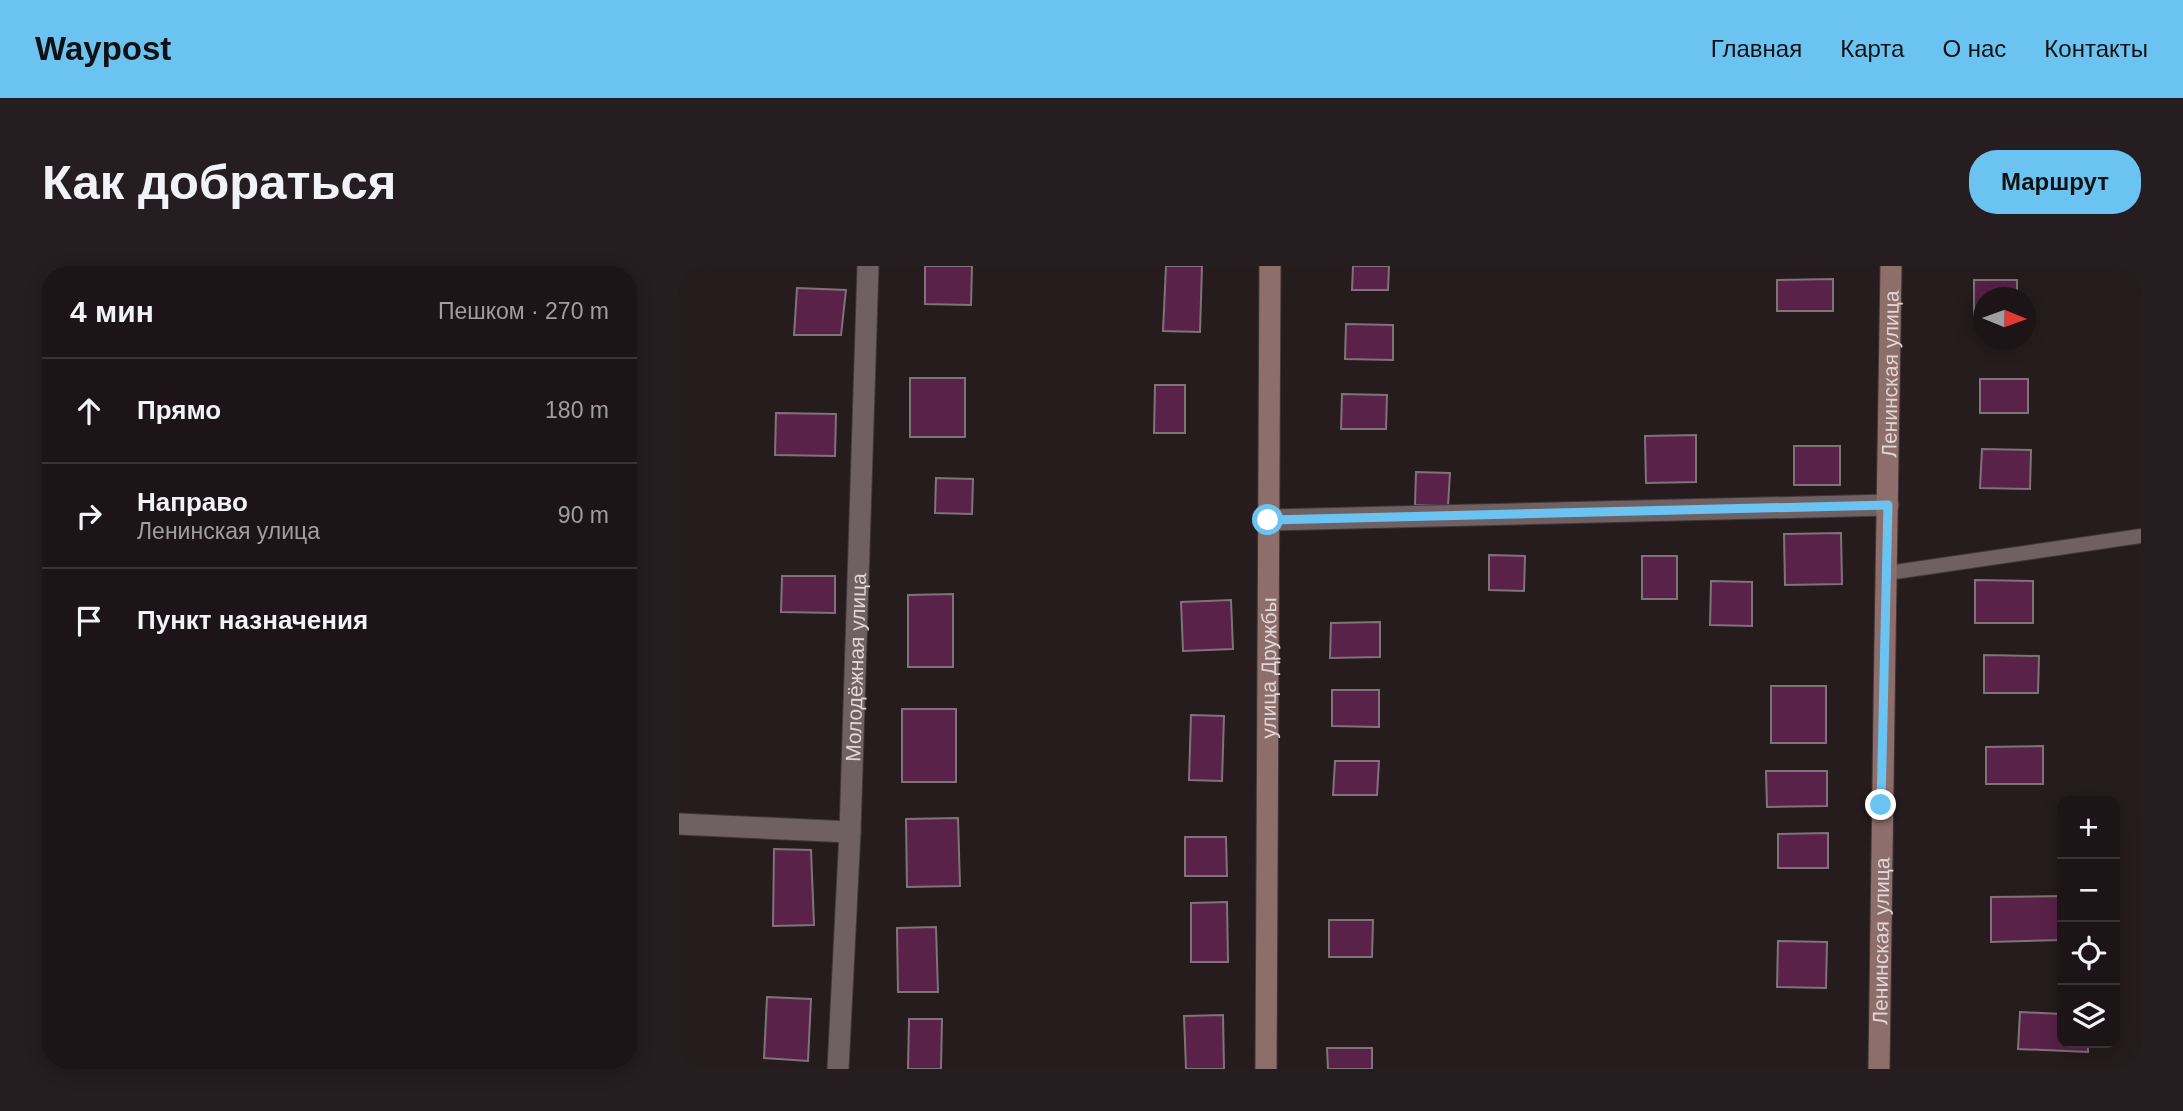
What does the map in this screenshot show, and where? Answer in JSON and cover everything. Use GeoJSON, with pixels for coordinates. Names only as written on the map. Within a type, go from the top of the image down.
{"type":"FeatureCollection","features":[{"type":"Feature","properties":{"kind":"street","name":"Молодёжная улица"},"geometry":{"type":"LineString","coordinates":[[838,1069],[850,832],[868,266]]}},
{"type":"Feature","properties":{"kind":"street","name":"улица Дружбы"},"geometry":{"type":"LineString","coordinates":[[1266,1069],[1270,266]]}},
{"type":"Feature","properties":{"kind":"street","name":"Ленинская улица"},"geometry":{"type":"LineString","coordinates":[[1879,1069],[1891,266]]}},
{"type":"Feature","properties":{"kind":"street"},"geometry":{"type":"LineString","coordinates":[[1268,520],[1888,505]]}},
{"type":"Feature","properties":{"kind":"street"},"geometry":{"type":"LineString","coordinates":[[679,824],[850,832]]}},
{"type":"Feature","properties":{"kind":"lane"},"geometry":{"type":"LineString","coordinates":[[1888,573],[2141,536]]}},
{"type":"Feature","properties":{"kind":"building"},"geometry":{"type":"Polygon","coordinates":[[[925,266],[972,266],[971,305],[925,304],[925,266]]]}},
{"type":"Feature","properties":{"kind":"building"},"geometry":{"type":"Polygon","coordinates":[[[1166,266],[1202,266],[1200,332],[1163,331],[1166,266]]]}},
{"type":"Feature","properties":{"kind":"building"},"geometry":{"type":"Polygon","coordinates":[[[1353,266],[1389,266],[1388,290],[1352,290],[1353,266]]]}},
{"type":"Feature","properties":{"kind":"building"},"geometry":{"type":"Polygon","coordinates":[[[1833,279],[1833,311],[1777,311],[1777,280],[1833,279]]]}},
{"type":"Feature","properties":{"kind":"building"},"geometry":{"type":"Polygon","coordinates":[[[1974,280],[2017,280],[2017,287],[1974,287],[1974,280]]]}},
{"type":"Feature","properties":{"kind":"building"},"geometry":{"type":"Polygon","coordinates":[[[797,288],[846,290],[841,335],[794,335],[797,288]]]}},
{"type":"Feature","properties":{"kind":"building"},"geometry":{"type":"Polygon","coordinates":[[[1346,324],[1393,325],[1393,360],[1345,359],[1346,324]]]}},
{"type":"Feature","properties":{"kind":"building"},"geometry":{"type":"Polygon","coordinates":[[[910,378],[965,378],[965,437],[910,437],[910,378]]]}},
{"type":"Feature","properties":{"kind":"building"},"geometry":{"type":"Polygon","coordinates":[[[1980,379],[2028,379],[2028,413],[1980,413],[1980,379]]]}},
{"type":"Feature","properties":{"kind":"building"},"geometry":{"type":"Polygon","coordinates":[[[1155,385],[1185,385],[1185,433],[1154,433],[1155,385]]]}},
{"type":"Feature","properties":{"kind":"building"},"geometry":{"type":"Polygon","coordinates":[[[1342,394],[1387,395],[1386,429],[1341,429],[1342,394]]]}},
{"type":"Feature","properties":{"kind":"building"},"geometry":{"type":"Polygon","coordinates":[[[776,413],[836,414],[835,456],[775,455],[776,413]]]}},
{"type":"Feature","properties":{"kind":"building"},"geometry":{"type":"Polygon","coordinates":[[[1696,435],[1696,482],[1646,483],[1645,436],[1696,435]]]}},
{"type":"Feature","properties":{"kind":"building"},"geometry":{"type":"Polygon","coordinates":[[[1794,446],[1840,446],[1840,485],[1794,485],[1794,446]]]}},
{"type":"Feature","properties":{"kind":"building"},"geometry":{"type":"Polygon","coordinates":[[[1982,449],[2031,450],[2030,489],[1980,488],[1982,449]]]}},
{"type":"Feature","properties":{"kind":"building"},"geometry":{"type":"Polygon","coordinates":[[[1416,472],[1450,473],[1448,506],[1415,505],[1416,472]]]}},
{"type":"Feature","properties":{"kind":"building"},"geometry":{"type":"Polygon","coordinates":[[[936,478],[973,479],[972,514],[935,513],[936,478]]]}},
{"type":"Feature","properties":{"kind":"building"},"geometry":{"type":"Polygon","coordinates":[[[1841,533],[1842,584],[1785,585],[1784,534],[1841,533]]]}},
{"type":"Feature","properties":{"kind":"building"},"geometry":{"type":"Polygon","coordinates":[[[1489,555],[1525,556],[1524,591],[1489,590],[1489,555]]]}},
{"type":"Feature","properties":{"kind":"building"},"geometry":{"type":"Polygon","coordinates":[[[1642,556],[1677,556],[1677,599],[1642,599],[1642,556]]]}},
{"type":"Feature","properties":{"kind":"building"},"geometry":{"type":"Polygon","coordinates":[[[782,576],[835,576],[835,613],[781,612],[782,576]]]}},
{"type":"Feature","properties":{"kind":"building"},"geometry":{"type":"Polygon","coordinates":[[[1975,580],[2033,581],[2033,623],[1975,623],[1975,580]]]}},
{"type":"Feature","properties":{"kind":"building"},"geometry":{"type":"Polygon","coordinates":[[[1711,581],[1752,582],[1752,626],[1710,625],[1711,581]]]}},
{"type":"Feature","properties":{"kind":"building"},"geometry":{"type":"Polygon","coordinates":[[[953,594],[953,667],[908,667],[908,595],[953,594]]]}},
{"type":"Feature","properties":{"kind":"building"},"geometry":{"type":"Polygon","coordinates":[[[1231,600],[1233,649],[1183,651],[1181,602],[1231,600]]]}},
{"type":"Feature","properties":{"kind":"building"},"geometry":{"type":"Polygon","coordinates":[[[1380,622],[1380,657],[1330,658],[1331,623],[1380,622]]]}},
{"type":"Feature","properties":{"kind":"building"},"geometry":{"type":"Polygon","coordinates":[[[1984,655],[2039,656],[2038,693],[1984,693],[1984,655]]]}},
{"type":"Feature","properties":{"kind":"building"},"geometry":{"type":"Polygon","coordinates":[[[1771,686],[1826,686],[1826,743],[1771,743],[1771,686]]]}},
{"type":"Feature","properties":{"kind":"building"},"geometry":{"type":"Polygon","coordinates":[[[1332,690],[1379,690],[1379,727],[1332,726],[1332,690]]]}},
{"type":"Feature","properties":{"kind":"building"},"geometry":{"type":"Polygon","coordinates":[[[902,709],[956,709],[956,782],[902,782],[902,709]]]}},
{"type":"Feature","properties":{"kind":"building"},"geometry":{"type":"Polygon","coordinates":[[[1191,715],[1224,716],[1222,781],[1189,780],[1191,715]]]}},
{"type":"Feature","properties":{"kind":"building"},"geometry":{"type":"Polygon","coordinates":[[[2043,746],[2043,784],[1986,784],[1986,747],[2043,746]]]}},
{"type":"Feature","properties":{"kind":"building"},"geometry":{"type":"Polygon","coordinates":[[[1335,761],[1379,761],[1377,795],[1333,795],[1335,761]]]}},
{"type":"Feature","properties":{"kind":"building"},"geometry":{"type":"Polygon","coordinates":[[[1766,771],[1827,771],[1827,806],[1767,807],[1766,771]]]}},
{"type":"Feature","properties":{"kind":"building"},"geometry":{"type":"Polygon","coordinates":[[[958,818],[960,886],[907,887],[906,819],[958,818]]]}},
{"type":"Feature","properties":{"kind":"building"},"geometry":{"type":"Polygon","coordinates":[[[1828,833],[1828,868],[1778,868],[1778,834],[1828,833]]]}},
{"type":"Feature","properties":{"kind":"building"},"geometry":{"type":"Polygon","coordinates":[[[1185,837],[1226,837],[1227,876],[1185,876],[1185,837]]]}},
{"type":"Feature","properties":{"kind":"building"},"geometry":{"type":"Polygon","coordinates":[[[774,849],[811,850],[814,925],[773,926],[774,849]]]}},
{"type":"Feature","properties":{"kind":"building"},"geometry":{"type":"Polygon","coordinates":[[[2057,896],[2057,940],[1991,942],[1991,897],[2057,896]]]}},
{"type":"Feature","properties":{"kind":"building"},"geometry":{"type":"Polygon","coordinates":[[[1227,902],[1228,962],[1191,962],[1191,903],[1227,902]]]}},
{"type":"Feature","properties":{"kind":"building"},"geometry":{"type":"Polygon","coordinates":[[[1329,920],[1373,920],[1372,957],[1329,957],[1329,920]]]}},
{"type":"Feature","properties":{"kind":"building"},"geometry":{"type":"Polygon","coordinates":[[[936,927],[938,992],[898,992],[897,928],[936,927]]]}},
{"type":"Feature","properties":{"kind":"building"},"geometry":{"type":"Polygon","coordinates":[[[1778,941],[1827,942],[1826,988],[1777,987],[1778,941]]]}},
{"type":"Feature","properties":{"kind":"building"},"geometry":{"type":"Polygon","coordinates":[[[767,997],[811,999],[808,1061],[764,1058],[767,997]]]}},
{"type":"Feature","properties":{"kind":"building"},"geometry":{"type":"Polygon","coordinates":[[[2020,1012],[2057,1014],[2057,1048],[2088,1048],[2088,1052],[2018,1049],[2020,1012]]]}},
{"type":"Feature","properties":{"kind":"building"},"geometry":{"type":"Polygon","coordinates":[[[1223,1015],[1224,1069],[1186,1069],[1184,1016],[1223,1015]]]}},
{"type":"Feature","properties":{"kind":"building"},"geometry":{"type":"Polygon","coordinates":[[[909,1019],[942,1019],[941,1069],[908,1069],[909,1019]]]}},
{"type":"Feature","properties":{"kind":"building"},"geometry":{"type":"Polygon","coordinates":[[[1327,1048],[1372,1048],[1372,1069],[1328,1069],[1327,1048]]]}},
{"type":"Feature","properties":{"kind":"route"},"geometry":{"type":"LineString","coordinates":[[1268,520],[1888,505],[1881,805]]}}]}
